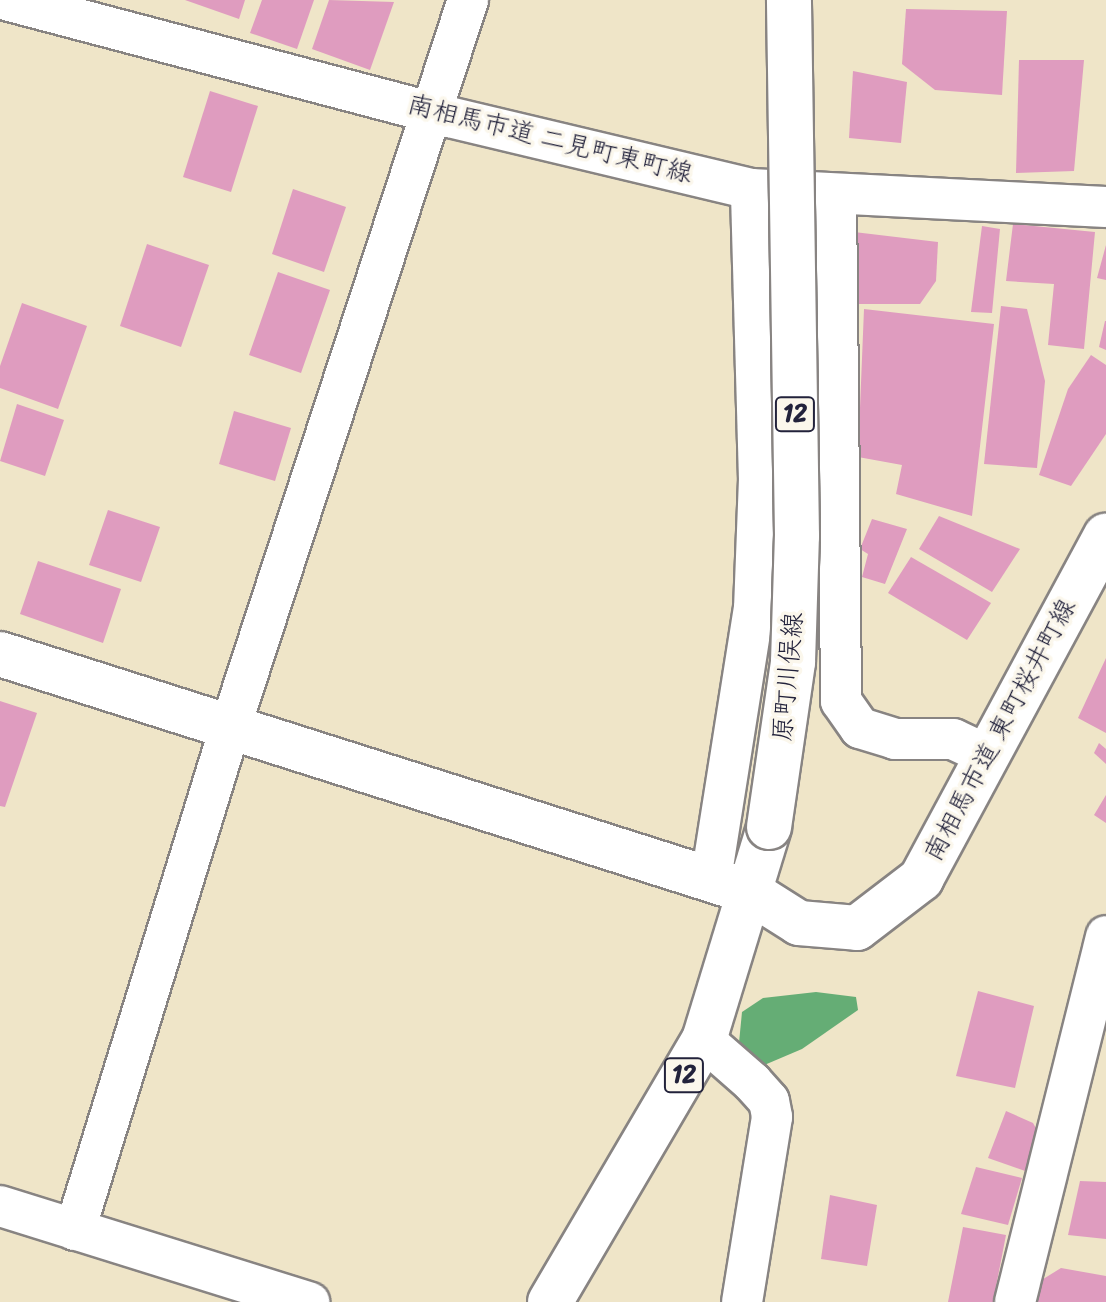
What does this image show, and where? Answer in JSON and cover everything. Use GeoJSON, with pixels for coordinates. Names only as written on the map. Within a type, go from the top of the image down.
{"type":"FeatureCollection","features":[{"type":"Feature","properties":{"kind":"main road","name":"原町川俣線"},"geometry":{"type":"LineString","coordinates":[[550,1302],[704,1040],[730,886],[769,827],[793,662],[797,536],[789,0]]}},
{"type":"Feature","properties":{"kind":"main road","name":"南相馬市道 東町桜井町線"},"geometry":{"type":"LineString","coordinates":[[0,654],[730,886],[799,923],[857,928],[921,879],[1106,536]]}},
{"type":"Feature","properties":{"kind":"street","name":"南相馬市道 二見町東町線"},"geometry":{"type":"LineString","coordinates":[[6,0],[433,112],[793,191],[1106,207]]}},
{"type":"Feature","properties":{"kind":"street"},"geometry":{"type":"LineString","coordinates":[[75,1230],[230,728],[468,0]]}},
{"type":"Feature","properties":{"kind":"street"},"geometry":{"type":"LineString","coordinates":[[773,0],[841,701],[860,728],[895,739],[953,739],[987,755]]}},
{"type":"Feature","properties":{"kind":"street"},"geometry":{"type":"LineString","coordinates":[[730,886],[754,609],[759,480],[793,191],[808,0]]}},
{"type":"Feature","properties":{"kind":"street"},"geometry":{"type":"LineString","coordinates":[[1015,1302],[1098,999],[1106,936]]}},
{"type":"Feature","properties":{"kind":"street"},"geometry":{"type":"LineString","coordinates":[[704,1040],[769,1101],[772,1117],[742,1302]]}},
{"type":"Feature","properties":{"kind":"street"},"geometry":{"type":"LineString","coordinates":[[0,1206],[309,1302]]}},
{"type":"Feature","properties":{"kind":"green space"},"geometry":{"type":"Polygon","coordinates":[[[816,992],[856,997],[858,1010],[802,1049],[757,1068],[738,1053],[742,1012],[763,998],[816,992]]]}},
{"type":"Feature","properties":{"kind":"building"},"geometry":{"type":"Polygon","coordinates":[[[185,0],[245,0],[239,19],[185,0]]]}},
{"type":"Feature","properties":{"kind":"building"},"geometry":{"type":"Polygon","coordinates":[[[262,0],[314,0],[297,49],[250,33],[262,0]]]}},
{"type":"Feature","properties":{"kind":"building"},"geometry":{"type":"Polygon","coordinates":[[[329,0],[394,2],[370,70],[312,49],[329,0]]]}},
{"type":"Feature","properties":{"kind":"building"},"geometry":{"type":"Polygon","coordinates":[[[906,9],[1007,11],[1002,95],[935,90],[902,64],[906,9]]]}},
{"type":"Feature","properties":{"kind":"building"},"geometry":{"type":"Polygon","coordinates":[[[1019,60],[1084,60],[1074,171],[1016,173],[1019,60]]]}},
{"type":"Feature","properties":{"kind":"building"},"geometry":{"type":"Polygon","coordinates":[[[853,71],[907,82],[901,143],[849,138],[853,71]]]}},
{"type":"Feature","properties":{"kind":"building"},"geometry":{"type":"Polygon","coordinates":[[[210,91],[258,106],[231,192],[183,177],[210,91]]]}},
{"type":"Feature","properties":{"kind":"building"},"geometry":{"type":"Polygon","coordinates":[[[293,189],[346,207],[324,272],[272,254],[293,189]]]}},
{"type":"Feature","properties":{"kind":"building"},"geometry":{"type":"Polygon","coordinates":[[[1013,224],[1095,232],[1084,349],[1048,345],[1054,284],[1006,281],[1013,224]]]}},
{"type":"Feature","properties":{"kind":"building"},"geometry":{"type":"Polygon","coordinates":[[[982,226],[1000,229],[992,313],[971,312],[982,226]]]}},
{"type":"Feature","properties":{"kind":"building"},"geometry":{"type":"Polygon","coordinates":[[[854,232],[938,242],[936,281],[920,304],[858,304],[854,232]]]}},
{"type":"Feature","properties":{"kind":"building"},"geometry":{"type":"Polygon","coordinates":[[[147,244],[209,265],[181,347],[120,326],[147,244]]]}},
{"type":"Feature","properties":{"kind":"building"},"geometry":{"type":"Polygon","coordinates":[[[1106,245],[1106,280],[1097,278],[1106,245]]]}},
{"type":"Feature","properties":{"kind":"building"},"geometry":{"type":"Polygon","coordinates":[[[278,272],[330,290],[301,373],[249,355],[278,272]]]}},
{"type":"Feature","properties":{"kind":"building"},"geometry":{"type":"Polygon","coordinates":[[[22,303],[87,326],[58,409],[0,388],[0,366],[22,303]]]}},
{"type":"Feature","properties":{"kind":"building"},"geometry":{"type":"Polygon","coordinates":[[[1001,306],[1027,309],[1045,381],[1037,468],[984,464],[1001,306]]]}},
{"type":"Feature","properties":{"kind":"building"},"geometry":{"type":"Polygon","coordinates":[[[864,309],[994,324],[972,516],[896,494],[902,465],[858,457],[864,309]]]}},
{"type":"Feature","properties":{"kind":"building"},"geometry":{"type":"Polygon","coordinates":[[[1106,321],[1106,350],[1099,347],[1106,321]]]}},
{"type":"Feature","properties":{"kind":"building"},"geometry":{"type":"Polygon","coordinates":[[[1091,355],[1106,365],[1106,434],[1071,486],[1039,475],[1068,389],[1091,355]]]}},
{"type":"Feature","properties":{"kind":"building"},"geometry":{"type":"Polygon","coordinates":[[[17,404],[64,420],[45,476],[0,461],[17,404]]]}},
{"type":"Feature","properties":{"kind":"building"},"geometry":{"type":"Polygon","coordinates":[[[234,411],[291,428],[275,481],[219,464],[234,411]]]}},
{"type":"Feature","properties":{"kind":"building"},"geometry":{"type":"Polygon","coordinates":[[[108,510],[160,527],[141,582],[89,565],[108,510]]]}},
{"type":"Feature","properties":{"kind":"building"},"geometry":{"type":"Polygon","coordinates":[[[939,516],[1020,549],[992,592],[919,549],[939,516]]]}},
{"type":"Feature","properties":{"kind":"building"},"geometry":{"type":"Polygon","coordinates":[[[872,519],[907,529],[885,584],[862,577],[868,554],[860,549],[872,519]]]}},
{"type":"Feature","properties":{"kind":"building"},"geometry":{"type":"Polygon","coordinates":[[[911,557],[991,603],[967,640],[888,593],[911,557]]]}},
{"type":"Feature","properties":{"kind":"building"},"geometry":{"type":"Polygon","coordinates":[[[38,561],[121,589],[103,643],[20,614],[38,561]]]}},
{"type":"Feature","properties":{"kind":"building"},"geometry":{"type":"Polygon","coordinates":[[[1106,658],[1106,733],[1078,718],[1106,658]]]}},
{"type":"Feature","properties":{"kind":"building"},"geometry":{"type":"Polygon","coordinates":[[[0,701],[37,713],[5,807],[0,806],[0,701]]]}},
{"type":"Feature","properties":{"kind":"building"},"geometry":{"type":"Polygon","coordinates":[[[1099,743],[1106,749],[1106,764],[1094,753],[1099,743]]]}},
{"type":"Feature","properties":{"kind":"building"},"geometry":{"type":"Polygon","coordinates":[[[1106,795],[1106,823],[1094,815],[1106,795]]]}},
{"type":"Feature","properties":{"kind":"building"},"geometry":{"type":"Polygon","coordinates":[[[978,991],[1034,1006],[1015,1088],[956,1076],[978,991]]]}},
{"type":"Feature","properties":{"kind":"building"},"geometry":{"type":"Polygon","coordinates":[[[1006,1111],[1033,1123],[1041,1137],[1028,1172],[988,1158],[1006,1111]]]}},
{"type":"Feature","properties":{"kind":"building"},"geometry":{"type":"Polygon","coordinates":[[[976,1167],[1022,1178],[1008,1225],[961,1214],[976,1167]]]}},
{"type":"Feature","properties":{"kind":"building"},"geometry":{"type":"Polygon","coordinates":[[[1080,1181],[1106,1182],[1106,1239],[1068,1235],[1080,1181]]]}},
{"type":"Feature","properties":{"kind":"building"},"geometry":{"type":"Polygon","coordinates":[[[830,1195],[877,1205],[867,1266],[821,1259],[830,1195]]]}},
{"type":"Feature","properties":{"kind":"building"},"geometry":{"type":"Polygon","coordinates":[[[963,1227],[1006,1235],[993,1302],[948,1302],[963,1227]]]}},
{"type":"Feature","properties":{"kind":"building"},"geometry":{"type":"Polygon","coordinates":[[[1061,1268],[1106,1276],[1106,1302],[1038,1302],[1040,1281],[1061,1268]]]}}]}
